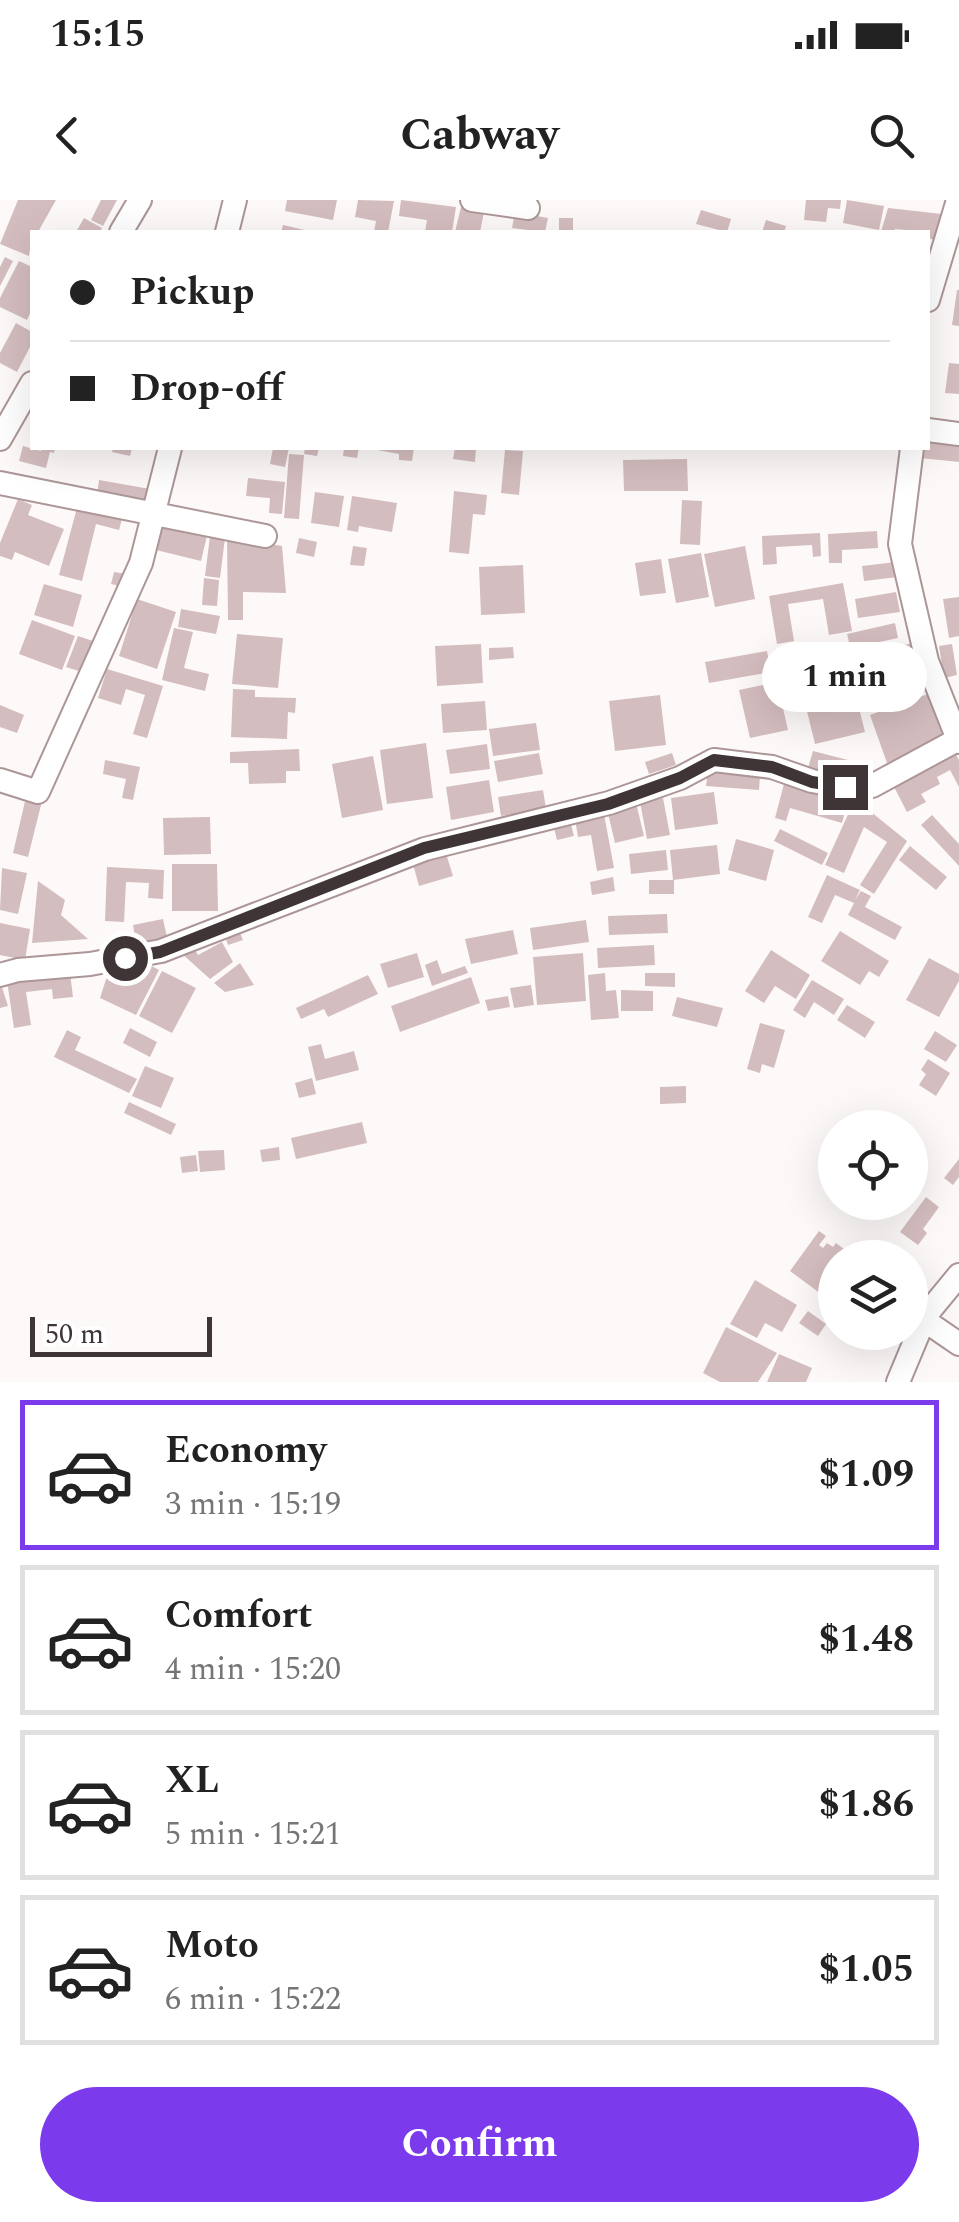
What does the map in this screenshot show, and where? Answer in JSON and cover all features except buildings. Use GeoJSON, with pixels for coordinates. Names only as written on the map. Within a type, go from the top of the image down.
{"type":"FeatureCollection","features":[{"type":"Feature","properties":{"kind":"street"},"geometry":{"type":"LineString","coordinates":[[122,230],[140,200]]}},
{"type":"Feature","properties":{"kind":"street"},"geometry":{"type":"LineString","coordinates":[[228,230],[235,200]]}},
{"type":"Feature","properties":{"kind":"street"},"geometry":{"type":"LineString","coordinates":[[472,200],[528,208]]}},
{"type":"Feature","properties":{"kind":"street"},"geometry":{"type":"LineString","coordinates":[[930,293],[958,200]]}},
{"type":"Feature","properties":{"kind":"street"},"geometry":{"type":"LineString","coordinates":[[0,438],[30,386]]}},
{"type":"Feature","properties":{"kind":"street"},"geometry":{"type":"LineString","coordinates":[[930,430],[959,434]]}},
{"type":"Feature","properties":{"kind":"street"},"geometry":{"type":"LineString","coordinates":[[0,780],[27,792],[38,792],[141,563],[170,450]]}},
{"type":"Feature","properties":{"kind":"street"},"geometry":{"type":"LineString","coordinates":[[0,975],[160,952],[424,848],[608,804],[680,778],[714,760],[772,767],[812,782],[872,786],[959,740],[927,662],[900,544],[912,450]]}},
{"type":"Feature","properties":{"kind":"street"},"geometry":{"type":"LineString","coordinates":[[0,483],[265,536]]}},
{"type":"Feature","properties":{"kind":"street"},"geometry":{"type":"LineString","coordinates":[[928,1315],[959,1274]]}},
{"type":"Feature","properties":{"kind":"street"},"geometry":{"type":"LineString","coordinates":[[928,1323],[959,1344]]}},
{"type":"Feature","properties":{"kind":"street"},"geometry":{"type":"LineString","coordinates":[[898,1382],[911,1350]]}},
{"type":"Feature","properties":{"kind":"route"},"geometry":{"type":"LineString","coordinates":[[125,958],[160,952],[424,848],[608,804],[680,778],[714,760],[772,767],[812,782],[845,787]]}}]}
